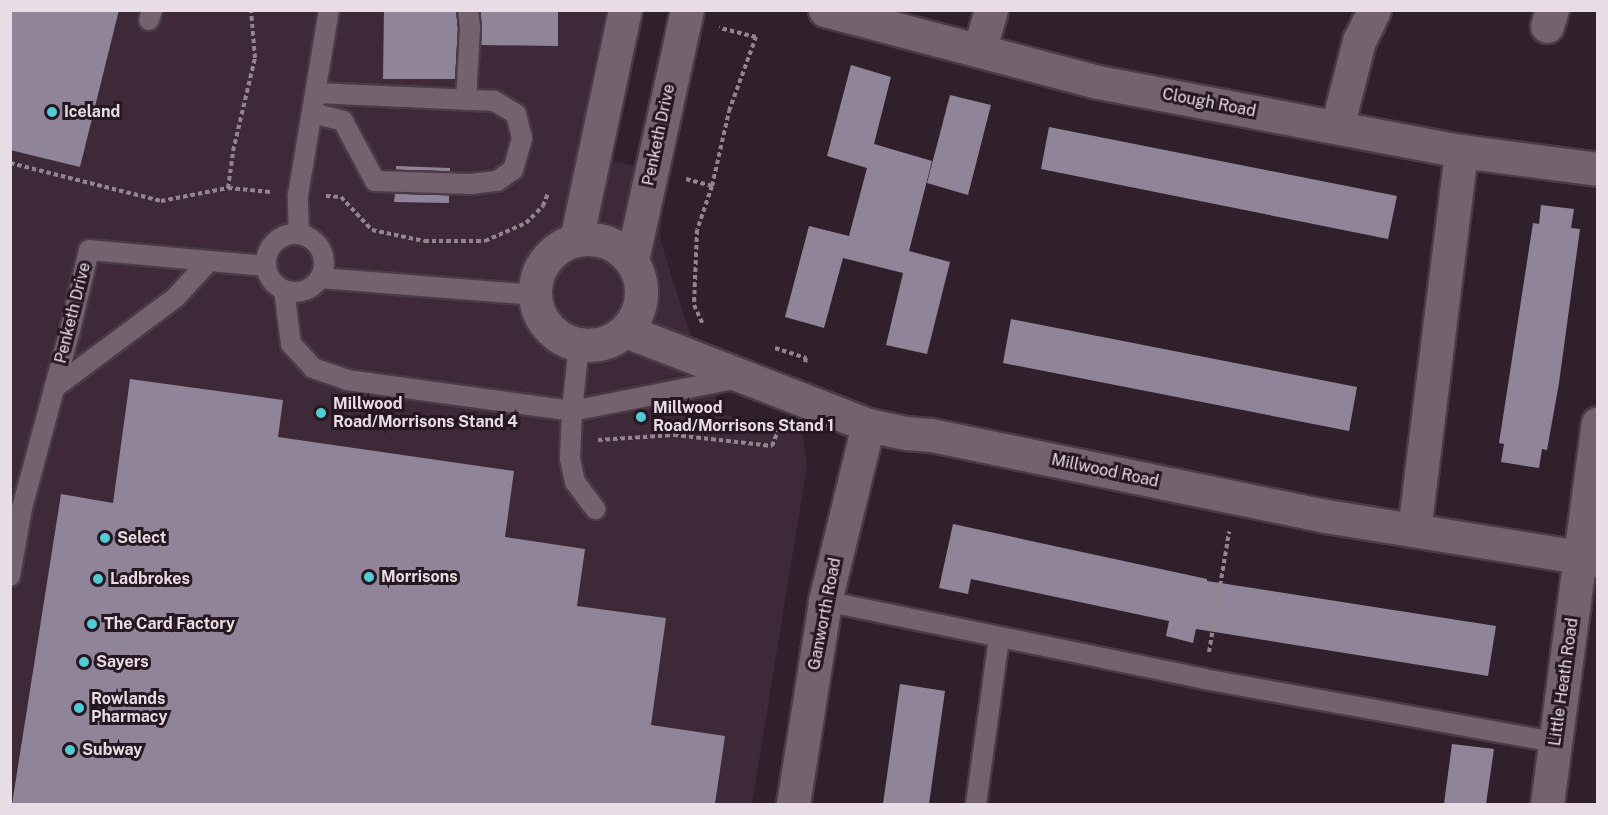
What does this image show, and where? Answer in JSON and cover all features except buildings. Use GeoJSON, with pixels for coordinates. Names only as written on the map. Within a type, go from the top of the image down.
{"type":"FeatureCollection","features":[{"type":"Feature","properties":{"kind":"street"},"geometry":{"type":"LineString","coordinates":[[576,240],[625,10]]}},
{"type":"Feature","properties":{"kind":"street","name":"Clough Road"},"geometry":{"type":"LineString","coordinates":[[825,10],[1098,82],[1461,151],[1598,169]]}},
{"type":"Feature","properties":{"kind":"street"},"geometry":{"type":"LineString","coordinates":[[979,51],[991,10]]}},
{"type":"Feature","properties":{"kind":"street"},"geometry":{"type":"LineString","coordinates":[[1337,127],[1359,41],[1374,10]]}},
{"type":"Feature","properties":{"kind":"street","name":"Penketh Drive"},"geometry":{"type":"LineString","coordinates":[[632,260],[686,15]]}},
{"type":"Feature","properties":{"kind":"street"},"geometry":{"type":"LineString","coordinates":[[1414,530],[1461,151]]}},
{"type":"Feature","properties":{"kind":"street"},"geometry":{"type":"LineString","coordinates":[[595,239],[612,244],[632,260],[640,277],[642,296],[638,313],[626,331],[610,342],[579,345],[561,339],[547,327],[538,310],[535,295],[537,277],[545,261],[559,248],[576,240],[595,239]]}},
{"type":"Feature","properties":{"kind":"street","name":"Millwood Road"},"geometry":{"type":"LineString","coordinates":[[626,331],[868,425],[931,435],[1326,516],[1589,560]]}},
{"type":"Feature","properties":{"kind":"street","name":"Little Heath Road"},"geometry":{"type":"LineString","coordinates":[[1547,804],[1589,560],[1598,423]]}},
{"type":"Feature","properties":{"kind":"street","name":"Ganworth Road"},"geometry":{"type":"LineString","coordinates":[[793,804],[825,601],[868,425]]}},
{"type":"Feature","properties":{"kind":"lane"},"geometry":{"type":"LineString","coordinates":[[299,233],[298,195],[329,10]]}},
{"type":"Feature","properties":{"kind":"lane"},"geometry":{"type":"LineString","coordinates":[[466,100],[470,28],[468,10]]}},
{"type":"Feature","properties":{"kind":"lane"},"geometry":{"type":"LineString","coordinates":[[312,113],[343,121],[375,181],[471,184],[497,181],[513,171],[522,138],[516,114],[494,101],[316,93]]}},
{"type":"Feature","properties":{"kind":"lane"},"geometry":{"type":"LineString","coordinates":[[299,233],[309,237],[322,252],[324,261],[320,278],[304,291],[284,290],[269,277],[266,266],[271,246],[287,234],[299,233]]}},
{"type":"Feature","properties":{"kind":"lane","name":"Penketh Drive"},"geometry":{"type":"LineString","coordinates":[[10,576],[22,508],[89,250],[266,266]]}},
{"type":"Feature","properties":{"kind":"lane","name":"Penketh Drive"},"geometry":{"type":"LineString","coordinates":[[54,388],[176,297],[208,261]]}},
{"type":"Feature","properties":{"kind":"lane"},"geometry":{"type":"LineString","coordinates":[[320,278],[535,295]]}},
{"type":"Feature","properties":{"kind":"lane"},"geometry":{"type":"LineString","coordinates":[[284,290],[291,344],[313,368],[347,380],[572,411],[742,377]]}},
{"type":"Feature","properties":{"kind":"lane"},"geometry":{"type":"LineString","coordinates":[[579,345],[570,459],[575,482],[595,509]]}},
{"type":"Feature","properties":{"kind":"lane"},"geometry":{"type":"LineString","coordinates":[[825,601],[1204,679],[1556,742]]}},
{"type":"Feature","properties":{"kind":"lane"},"geometry":{"type":"LineString","coordinates":[[976,804],[999,638]]}},
{"type":"Feature","properties":{"kind":"path"},"geometry":{"type":"LineString","coordinates":[[228,188],[233,151],[255,58],[251,10]]}},
{"type":"Feature","properties":{"kind":"path"},"geometry":{"type":"LineString","coordinates":[[686,15],[756,38],[729,111],[712,186]]}},
{"type":"Feature","properties":{"kind":"path"},"geometry":{"type":"LineString","coordinates":[[1204,679],[1235,498]]}},
{"type":"Feature","properties":{"kind":"shaded area"},"geometry":{"type":"Polygon","coordinates":[[[10,11],[606,11],[576,152],[663,173],[660,239],[687,325],[726,415],[802,431],[807,466],[752,804],[11,804],[10,11]]]}},
{"type":"Feature","properties":{"kind":"place","name":"Iceland"},"geometry":{"type":"Point","coordinates":[52,112]}},
{"type":"Feature","properties":{"kind":"place","name":"Millwood Road/Morrisons Stand 4"},"geometry":{"type":"Point","coordinates":[321,413]}},
{"type":"Feature","properties":{"kind":"place","name":"Millwood Road/Morrisons Stand 1"},"geometry":{"type":"Point","coordinates":[641,417]}},
{"type":"Feature","properties":{"kind":"place","name":"Select"},"geometry":{"type":"Point","coordinates":[105,538]}},
{"type":"Feature","properties":{"kind":"place","name":"Morrisons"},"geometry":{"type":"Point","coordinates":[369,577]}},
{"type":"Feature","properties":{"kind":"place","name":"Ladbrokes"},"geometry":{"type":"Point","coordinates":[98,579]}},
{"type":"Feature","properties":{"kind":"place","name":"The Card Factory"},"geometry":{"type":"Point","coordinates":[92,624]}},
{"type":"Feature","properties":{"kind":"place","name":"Sayers"},"geometry":{"type":"Point","coordinates":[84,662]}},
{"type":"Feature","properties":{"kind":"place","name":"Rowlands Pharmacy"},"geometry":{"type":"Point","coordinates":[79,708]}},
{"type":"Feature","properties":{"kind":"place","name":"Subway"},"geometry":{"type":"Point","coordinates":[70,750]}}]}
